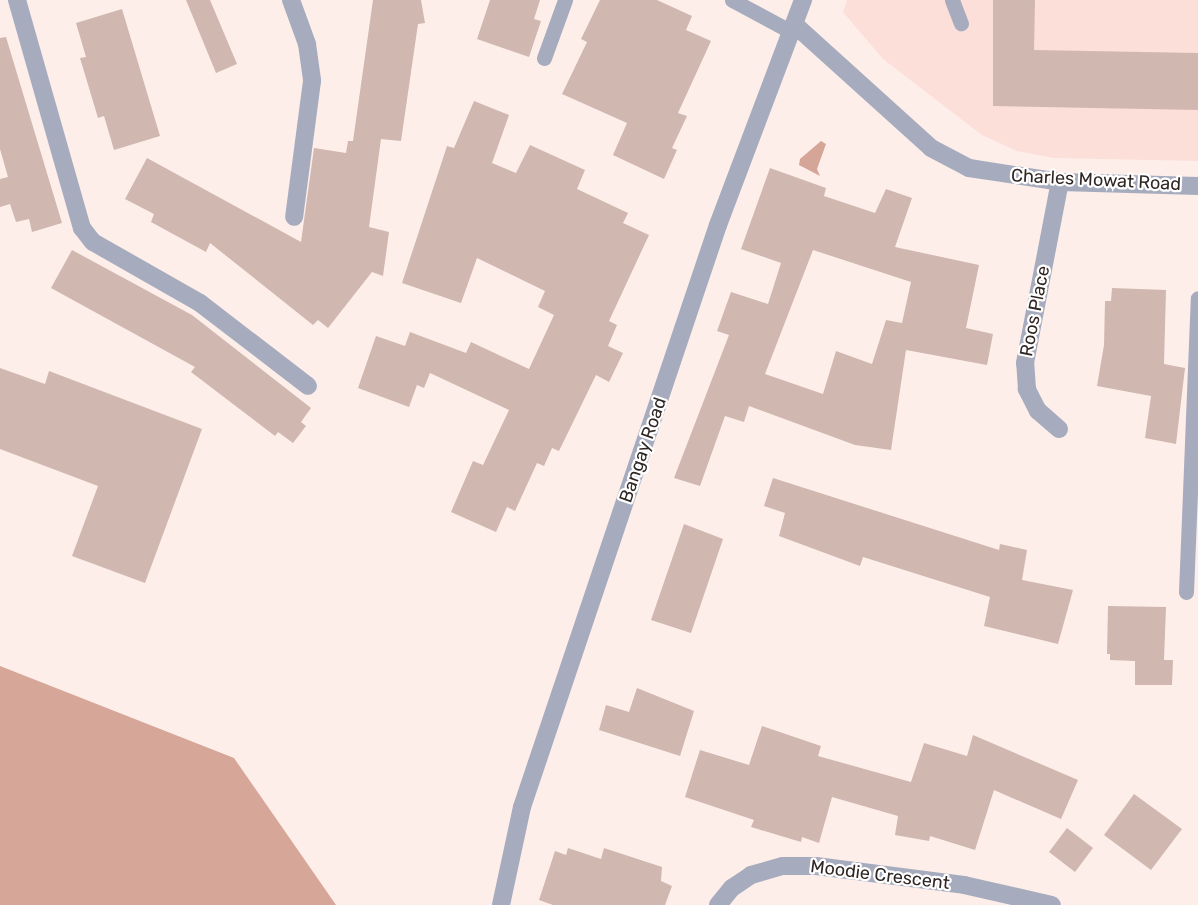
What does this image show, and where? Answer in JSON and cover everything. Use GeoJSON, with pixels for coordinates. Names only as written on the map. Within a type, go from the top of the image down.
{"type":"FeatureCollection","features":[{"type":"Feature","properties":{"kind":"street"},"geometry":{"type":"LineString","coordinates":[[17,0],[82,228],[93,242],[200,303],[308,386]]}},
{"type":"Feature","properties":{"kind":"street"},"geometry":{"type":"LineString","coordinates":[[291,0],[307,45],[312,81],[294,217]]}},
{"type":"Feature","properties":{"kind":"street","name":"Bangay Road"},"geometry":{"type":"LineString","coordinates":[[501,905],[501,892],[526,795],[718,225],[794,29],[803,0]]}},
{"type":"Feature","properties":{"kind":"street","name":"Charles Mowat Road"},"geometry":{"type":"LineString","coordinates":[[794,29],[931,148],[969,168],[1019,179],[1198,186]]}},
{"type":"Feature","properties":{"kind":"street","name":"Roos Place"},"geometry":{"type":"LineString","coordinates":[[1059,429],[1038,411],[1027,389],[1025,363],[1060,182]]}},
{"type":"Feature","properties":{"kind":"street","name":"Moodie Crescent"},"geometry":{"type":"LineString","coordinates":[[718,905],[732,888],[751,875],[783,866],[816,866],[964,885],[1052,905]]}},
{"type":"Feature","properties":{"kind":"lane"},"geometry":{"type":"LineString","coordinates":[[544,58],[565,0]]}},
{"type":"Feature","properties":{"kind":"lane"},"geometry":{"type":"LineString","coordinates":[[732,0],[794,29]]}},
{"type":"Feature","properties":{"kind":"lane"},"geometry":{"type":"LineString","coordinates":[[952,0],[961,23]]}},
{"type":"Feature","properties":{"kind":"lane"},"geometry":{"type":"LineString","coordinates":[[1186,592],[1198,298]]}},
{"type":"Feature","properties":{"kind":"shaded area"},"geometry":{"type":"Polygon","coordinates":[[[847,0],[1198,0],[1198,161],[1054,158],[1017,151],[982,135],[883,59],[843,12],[847,0]]]}},
{"type":"Feature","properties":{"kind":"shaded area"},"geometry":{"type":"Polygon","coordinates":[[[821,141],[826,144],[817,169],[820,176],[799,165],[800,159],[821,141]]]}},
{"type":"Feature","properties":{"kind":"shaded area"},"geometry":{"type":"Polygon","coordinates":[[[0,666],[234,758],[336,905],[0,905],[0,666]]]}},
{"type":"Feature","properties":{"kind":"building"},"geometry":{"type":"Polygon","coordinates":[[[186,0],[210,0],[237,64],[216,73],[186,0]]]}},
{"type":"Feature","properties":{"kind":"building"},"geometry":{"type":"Polygon","coordinates":[[[373,0],[421,0],[425,23],[418,24],[401,141],[381,139],[369,227],[389,232],[383,276],[372,272],[328,328],[318,320],[313,325],[210,243],[206,252],[151,222],[154,214],[125,199],[147,158],[301,242],[314,148],[346,153],[348,141],[353,141],[373,0]]]}},
{"type":"Feature","properties":{"kind":"building"},"geometry":{"type":"Polygon","coordinates":[[[490,0],[540,0],[534,19],[541,21],[529,57],[477,39],[490,0]]]}},
{"type":"Feature","properties":{"kind":"building"},"geometry":{"type":"Polygon","coordinates":[[[600,0],[657,0],[692,16],[686,30],[711,41],[678,113],[687,116],[672,148],[677,150],[664,179],[613,155],[627,123],[562,94],[587,42],[581,39],[600,0]]]}},
{"type":"Feature","properties":{"kind":"building"},"geometry":{"type":"Polygon","coordinates":[[[993,0],[1035,0],[1034,50],[1198,53],[1198,110],[993,106],[993,0]]]}},
{"type":"Feature","properties":{"kind":"building"},"geometry":{"type":"Polygon","coordinates":[[[122,9],[160,136],[114,150],[104,116],[98,118],[80,58],[86,57],[76,23],[122,9]]]}},
{"type":"Feature","properties":{"kind":"building"},"geometry":{"type":"Polygon","coordinates":[[[6,37],[62,223],[32,232],[29,219],[16,222],[10,204],[0,207],[0,179],[8,177],[0,149],[0,38],[6,37]]]}},
{"type":"Feature","properties":{"kind":"building"},"geometry":{"type":"Polygon","coordinates":[[[474,101],[509,115],[492,163],[516,173],[530,145],[585,170],[577,189],[628,213],[623,223],[649,235],[609,321],[617,325],[608,346],[623,353],[609,382],[596,375],[559,451],[552,448],[544,466],[537,463],[515,511],[507,507],[496,532],[451,512],[473,461],[483,465],[509,410],[430,373],[424,388],[417,385],[409,407],[358,388],[376,336],[405,346],[410,332],[466,353],[471,342],[529,369],[554,315],[538,307],[545,291],[477,258],[461,303],[402,283],[447,146],[454,148],[474,101]]]}},
{"type":"Feature","properties":{"kind":"building"},"geometry":{"type":"Polygon","coordinates":[[[770,168],[826,188],[824,196],[875,213],[886,189],[912,198],[895,247],[979,265],[966,328],[993,334],[987,365],[906,350],[891,450],[855,445],[749,406],[744,422],[725,416],[700,486],[674,478],[729,335],[717,331],[731,292],[768,304],[781,263],[741,249],[770,168]],[[813,250],[765,374],[823,394],[836,351],[872,364],[886,320],[902,323],[911,282],[813,250]]]}},
{"type":"Feature","properties":{"kind":"building"},"geometry":{"type":"Polygon","coordinates":[[[72,250],[192,315],[311,408],[301,422],[306,426],[293,443],[278,432],[275,436],[191,372],[195,367],[51,288],[72,250]]]}},
{"type":"Feature","properties":{"kind":"building"},"geometry":{"type":"Polygon","coordinates":[[[1112,288],[1166,290],[1164,364],[1185,368],[1176,444],[1145,438],[1151,396],[1097,386],[1104,345],[1105,301],[1111,301],[1112,288]]]}},
{"type":"Feature","properties":{"kind":"building"},"geometry":{"type":"Polygon","coordinates":[[[0,368],[45,384],[49,371],[202,429],[145,583],[72,556],[98,486],[0,449],[0,368]]]}},
{"type":"Feature","properties":{"kind":"building"},"geometry":{"type":"Polygon","coordinates":[[[773,478],[999,550],[1000,544],[1027,550],[1022,580],[1073,590],[1058,644],[984,626],[990,597],[863,557],[860,566],[779,536],[785,513],[764,506],[773,478]]]}},
{"type":"Feature","properties":{"kind":"building"},"geometry":{"type":"Polygon","coordinates":[[[684,524],[723,539],[691,633],[651,620],[684,524]]]}},
{"type":"Feature","properties":{"kind":"building"},"geometry":{"type":"Polygon","coordinates":[[[1108,606],[1166,607],[1164,660],[1173,660],[1172,685],[1135,685],[1135,661],[1110,660],[1110,654],[1107,654],[1108,606]]]}},
{"type":"Feature","properties":{"kind":"building"},"geometry":{"type":"Polygon","coordinates":[[[637,688],[694,711],[680,756],[599,730],[606,705],[629,712],[637,688]]]}},
{"type":"Feature","properties":{"kind":"building"},"geometry":{"type":"Polygon","coordinates":[[[762,726],[821,746],[818,756],[911,782],[924,743],[967,756],[973,735],[1078,780],[1061,819],[994,790],[975,850],[930,836],[929,841],[895,835],[898,816],[832,797],[819,843],[802,837],[801,842],[751,827],[754,820],[685,797],[700,750],[749,765],[762,726]]]}},
{"type":"Feature","properties":{"kind":"building"},"geometry":{"type":"Polygon","coordinates":[[[1134,794],[1182,829],[1151,870],[1104,835],[1134,794]]]}},
{"type":"Feature","properties":{"kind":"building"},"geometry":{"type":"Polygon","coordinates":[[[1067,828],[1093,848],[1075,872],[1049,852],[1067,828]]]}},
{"type":"Feature","properties":{"kind":"building"},"geometry":{"type":"Polygon","coordinates":[[[568,848],[601,859],[604,848],[662,867],[661,881],[672,886],[665,905],[553,905],[539,900],[555,851],[566,855],[568,848]]]}}]}
